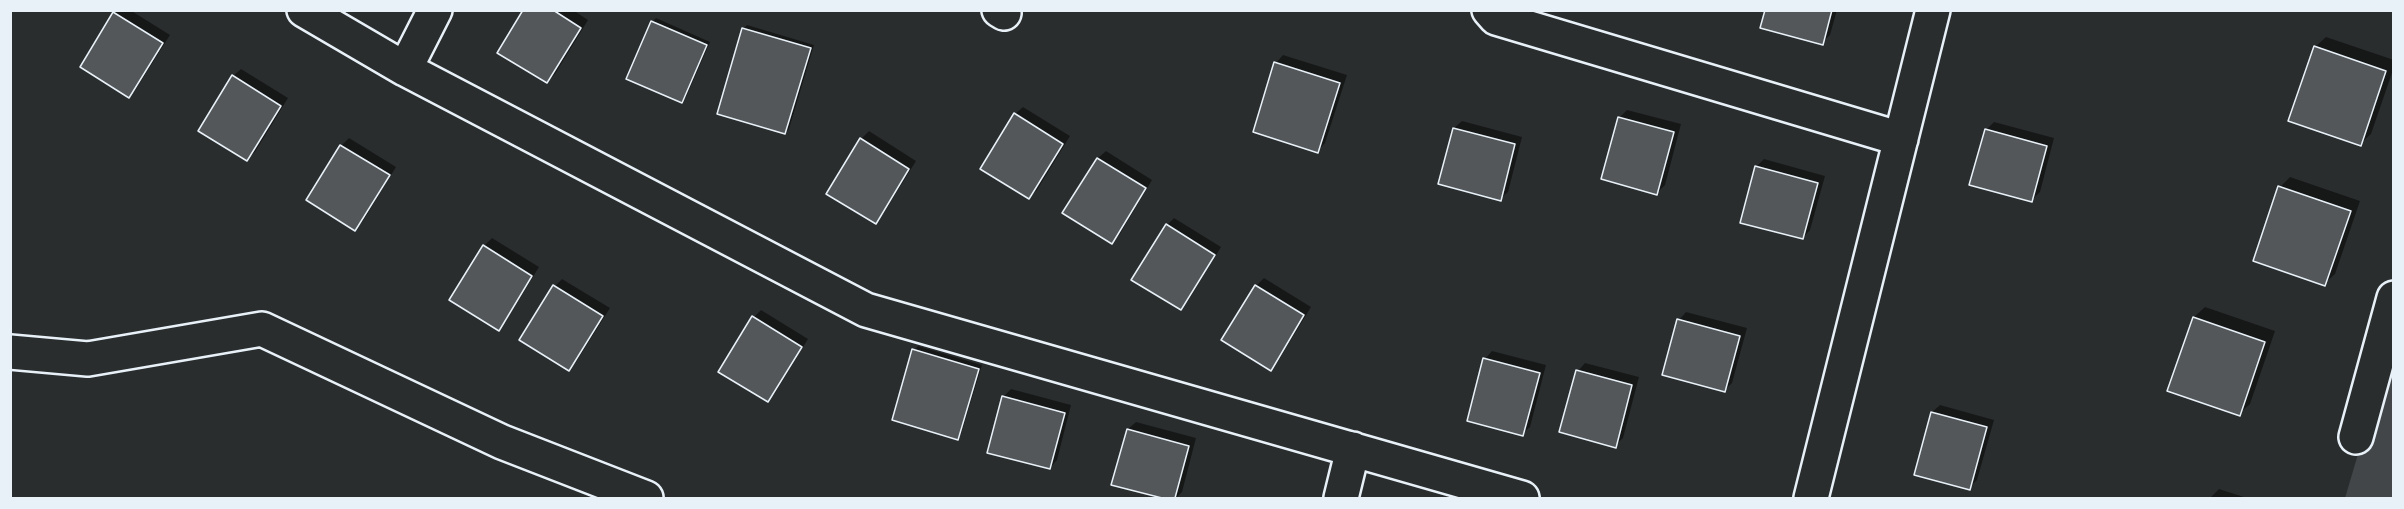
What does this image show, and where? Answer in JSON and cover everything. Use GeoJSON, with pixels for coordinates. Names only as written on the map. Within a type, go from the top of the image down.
{"type":"FeatureCollection","features":[{"type":"Feature","properties":{"kind":"street"},"geometry":{"type":"LineString","coordinates":[[304,10],[405,69],[866,310],[1522,498]]}},
{"type":"Feature","properties":{"kind":"street"},"geometry":{"type":"LineString","coordinates":[[405,69],[435,10]]}},
{"type":"Feature","properties":{"kind":"street"},"geometry":{"type":"LineString","coordinates":[[1490,10],[1496,18],[1900,139]]}},
{"type":"Feature","properties":{"kind":"street"},"geometry":{"type":"LineString","coordinates":[[1811,498],[1933,10]]}},
{"type":"Feature","properties":{"kind":"street"},"geometry":{"type":"LineString","coordinates":[[2356,437],[2394,298]]}},
{"type":"Feature","properties":{"kind":"street"},"geometry":{"type":"LineString","coordinates":[[10,352],[88,359],[262,329],[502,442],[646,498]]}},
{"type":"Feature","properties":{"kind":"street"},"geometry":{"type":"LineString","coordinates":[[1341,498],[1353,449]]}},
{"type":"Feature","properties":{"kind":"shaded area"},"geometry":{"type":"Polygon","coordinates":[[[2393,336],[2393,498],[2345,498],[2393,336]]]}},
{"type":"Feature","properties":{"kind":"building"},"geometry":{"type":"Polygon","coordinates":[[[523,10],[553,10],[581,28],[547,83],[497,53],[523,10]]]}},
{"type":"Feature","properties":{"kind":"building"},"geometry":{"type":"Polygon","coordinates":[[[1765,10],[1832,10],[1823,45],[1760,28],[1765,10]]]}},
{"type":"Feature","properties":{"kind":"building"},"geometry":{"type":"Polygon","coordinates":[[[113,12],[163,43],[129,98],[80,67],[113,12]]]}},
{"type":"Feature","properties":{"kind":"building"},"geometry":{"type":"Polygon","coordinates":[[[651,21],[707,45],[682,103],[626,79],[651,21]]]}},
{"type":"Feature","properties":{"kind":"building"},"geometry":{"type":"Polygon","coordinates":[[[742,28],[811,48],[785,134],[717,114],[742,28]]]}},
{"type":"Feature","properties":{"kind":"building"},"geometry":{"type":"Polygon","coordinates":[[[2314,46],[2386,71],[2361,146],[2288,121],[2314,46]]]}},
{"type":"Feature","properties":{"kind":"building"},"geometry":{"type":"Polygon","coordinates":[[[1274,62],[1340,83],[1318,153],[1253,132],[1274,62]]]}},
{"type":"Feature","properties":{"kind":"building"},"geometry":{"type":"Polygon","coordinates":[[[232,75],[281,106],[247,161],[198,131],[232,75]]]}},
{"type":"Feature","properties":{"kind":"building"},"geometry":{"type":"Polygon","coordinates":[[[1014,113],[1063,144],[1029,199],[980,169],[1014,113]]]}},
{"type":"Feature","properties":{"kind":"building"},"geometry":{"type":"Polygon","coordinates":[[[1618,117],[1674,132],[1657,195],[1601,179],[1618,117]]]}},
{"type":"Feature","properties":{"kind":"building"},"geometry":{"type":"Polygon","coordinates":[[[1453,128],[1515,144],[1501,201],[1438,184],[1453,128]]]}},
{"type":"Feature","properties":{"kind":"building"},"geometry":{"type":"Polygon","coordinates":[[[1985,129],[2047,146],[2032,202],[1969,185],[1985,129]]]}},
{"type":"Feature","properties":{"kind":"building"},"geometry":{"type":"Polygon","coordinates":[[[860,138],[909,169],[876,224],[826,194],[860,138]]]}},
{"type":"Feature","properties":{"kind":"building"},"geometry":{"type":"Polygon","coordinates":[[[340,145],[390,175],[355,231],[306,200],[340,145]]]}},
{"type":"Feature","properties":{"kind":"building"},"geometry":{"type":"Polygon","coordinates":[[[1097,158],[1146,188],[1112,244],[1062,213],[1097,158]]]}},
{"type":"Feature","properties":{"kind":"building"},"geometry":{"type":"Polygon","coordinates":[[[1755,166],[1818,183],[1803,239],[1740,223],[1755,166]]]}},
{"type":"Feature","properties":{"kind":"building"},"geometry":{"type":"Polygon","coordinates":[[[2278,186],[2351,211],[2325,286],[2253,261],[2278,186]]]}},
{"type":"Feature","properties":{"kind":"building"},"geometry":{"type":"Polygon","coordinates":[[[1166,224],[1215,255],[1181,310],[1131,280],[1166,224]]]}},
{"type":"Feature","properties":{"kind":"building"},"geometry":{"type":"Polygon","coordinates":[[[483,245],[532,276],[499,331],[449,300],[483,245]]]}},
{"type":"Feature","properties":{"kind":"building"},"geometry":{"type":"Polygon","coordinates":[[[553,285],[603,316],[569,371],[519,340],[553,285]]]}},
{"type":"Feature","properties":{"kind":"building"},"geometry":{"type":"Polygon","coordinates":[[[1255,285],[1304,315],[1271,371],[1221,340],[1255,285]]]}},
{"type":"Feature","properties":{"kind":"building"},"geometry":{"type":"Polygon","coordinates":[[[752,316],[802,347],[768,402],[718,372],[752,316]]]}},
{"type":"Feature","properties":{"kind":"building"},"geometry":{"type":"Polygon","coordinates":[[[2193,317],[2265,342],[2240,416],[2167,391],[2193,317]]]}},
{"type":"Feature","properties":{"kind":"building"},"geometry":{"type":"Polygon","coordinates":[[[1677,319],[1740,336],[1725,392],[1662,375],[1677,319]]]}},
{"type":"Feature","properties":{"kind":"building"},"geometry":{"type":"Polygon","coordinates":[[[912,349],[979,369],[958,440],[892,420],[912,349]]]}},
{"type":"Feature","properties":{"kind":"building"},"geometry":{"type":"Polygon","coordinates":[[[1483,358],[1540,373],[1523,436],[1467,421],[1483,358]]]}},
{"type":"Feature","properties":{"kind":"building"},"geometry":{"type":"Polygon","coordinates":[[[1576,370],[1632,385],[1616,448],[1559,432],[1576,370]]]}},
{"type":"Feature","properties":{"kind":"building"},"geometry":{"type":"Polygon","coordinates":[[[1002,396],[1065,413],[1050,469],[987,453],[1002,396]]]}},
{"type":"Feature","properties":{"kind":"building"},"geometry":{"type":"Polygon","coordinates":[[[1931,412],[1987,427],[1970,490],[1914,475],[1931,412]]]}},
{"type":"Feature","properties":{"kind":"building"},"geometry":{"type":"Polygon","coordinates":[[[1127,429],[1189,446],[1175,498],[1162,498],[1111,485],[1127,429]]]}}]}
